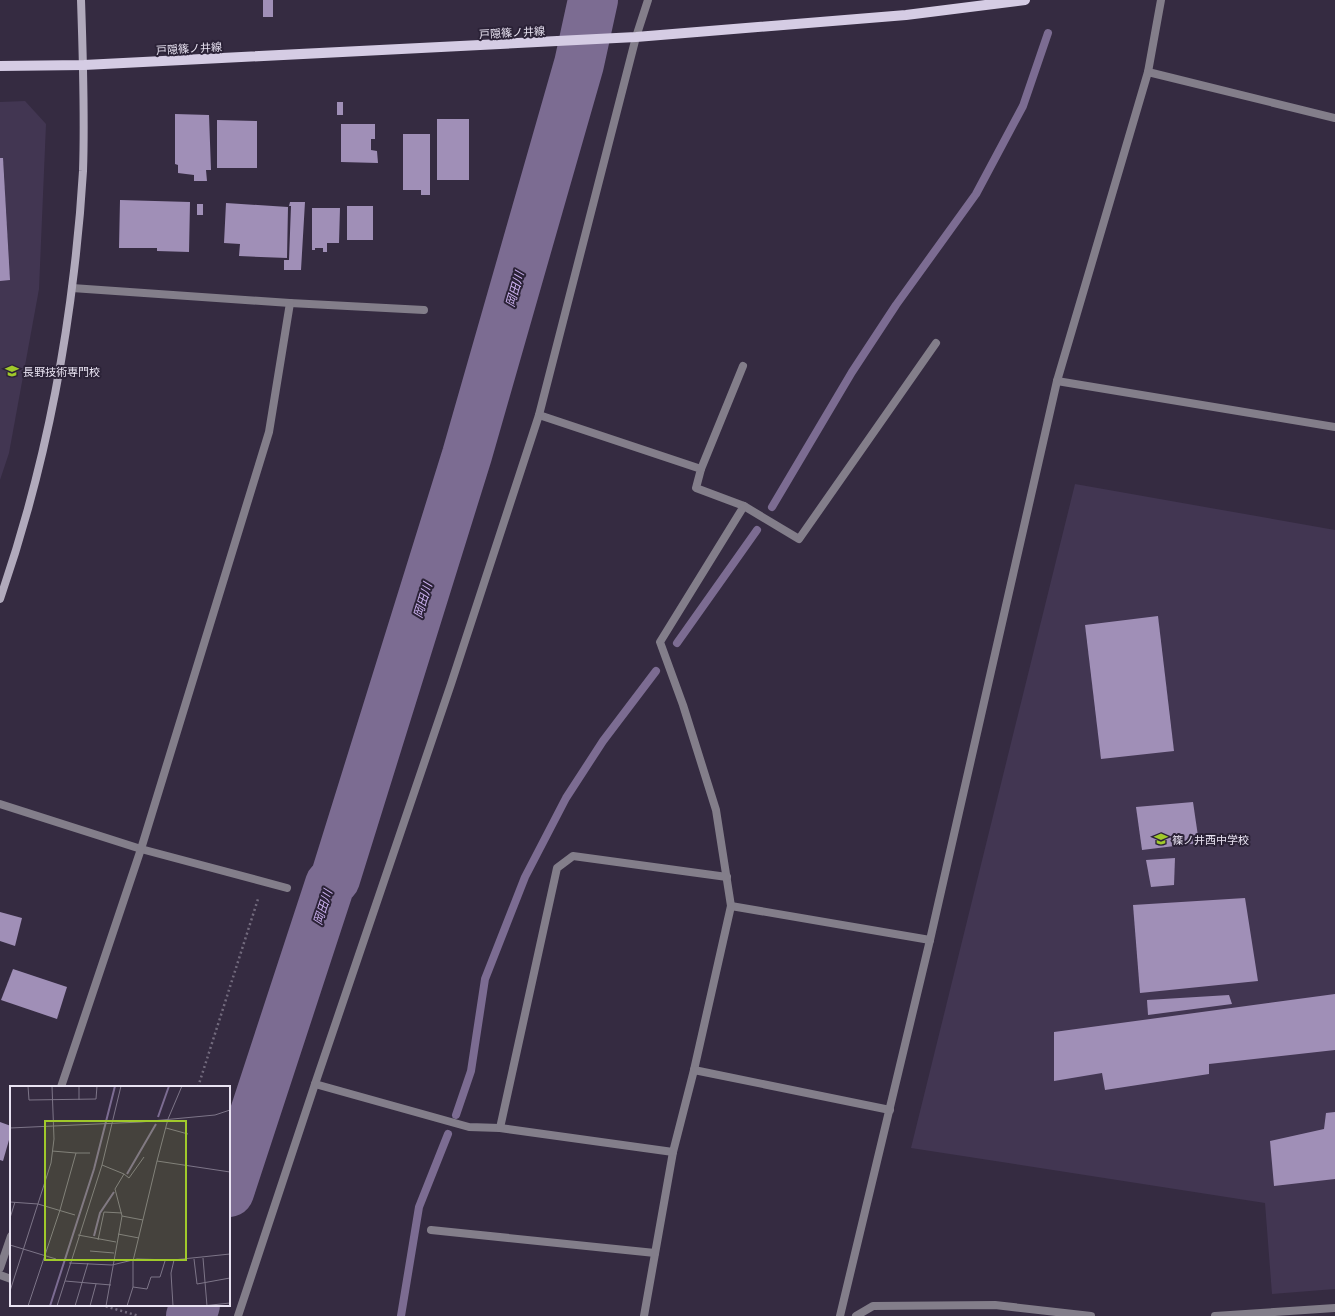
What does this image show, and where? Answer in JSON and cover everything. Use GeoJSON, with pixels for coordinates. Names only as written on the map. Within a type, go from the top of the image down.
{"type":"FeatureCollection","features":[{"type":"Feature","properties":{"kind":"main road","name":"戸隠篠ノ井線"},"geometry":{"type":"LineString","coordinates":[[0,66],[84,65],[636,37],[906,16],[1025,0]]}},
{"type":"Feature","properties":{"kind":"street"},"geometry":{"type":"LineString","coordinates":[[0,599],[41,462],[62,359],[72,288],[83,172],[84,65],[81,0]]}},
{"type":"Feature","properties":{"kind":"street"},"geometry":{"type":"LineString","coordinates":[[238,1316],[451,684],[539,415],[636,37],[648,0]]}},
{"type":"Feature","properties":{"kind":"street"},"geometry":{"type":"LineString","coordinates":[[840,1316],[930,940],[1057,381],[1148,72],[1162,0]]}},
{"type":"Feature","properties":{"kind":"street"},"geometry":{"type":"LineString","coordinates":[[1148,72],[1335,118]]}},
{"type":"Feature","properties":{"kind":"street"},"geometry":{"type":"LineString","coordinates":[[72,288],[290,303],[424,310]]}},
{"type":"Feature","properties":{"kind":"street"},"geometry":{"type":"LineString","coordinates":[[61,1086],[142,849],[269,432],[290,303]]}},
{"type":"Feature","properties":{"kind":"street"},"geometry":{"type":"LineString","coordinates":[[743,366],[701,469],[696,488],[744,506],[799,539],[936,343]]}},
{"type":"Feature","properties":{"kind":"street"},"geometry":{"type":"LineString","coordinates":[[1057,381],[1335,427]]}},
{"type":"Feature","properties":{"kind":"street"},"geometry":{"type":"LineString","coordinates":[[539,415],[701,469]]}},
{"type":"Feature","properties":{"kind":"street"},"geometry":{"type":"LineString","coordinates":[[644,1316],[673,1152],[694,1070],[731,906],[716,810],[683,705],[660,642],[744,506]]}},
{"type":"Feature","properties":{"kind":"street"},"geometry":{"type":"LineString","coordinates":[[0,804],[142,849],[287,888]]}},
{"type":"Feature","properties":{"kind":"street"},"geometry":{"type":"LineString","coordinates":[[500,1128],[557,868],[573,856],[727,877]]}},
{"type":"Feature","properties":{"kind":"street"},"geometry":{"type":"LineString","coordinates":[[731,906],[930,940]]}},
{"type":"Feature","properties":{"kind":"street"},"geometry":{"type":"LineString","coordinates":[[694,1070],[890,1110]]}},
{"type":"Feature","properties":{"kind":"street"},"geometry":{"type":"LineString","coordinates":[[315,1084],[469,1127],[500,1128],[673,1152]]}},
{"type":"Feature","properties":{"kind":"street"},"geometry":{"type":"LineString","coordinates":[[431,1230],[655,1253]]}},
{"type":"Feature","properties":{"kind":"street"},"geometry":{"type":"LineString","coordinates":[[0,1268],[10,1239]]}},
{"type":"Feature","properties":{"kind":"street"},"geometry":{"type":"LineString","coordinates":[[0,1276],[10,1279]]}},
{"type":"Feature","properties":{"kind":"street"},"geometry":{"type":"LineString","coordinates":[[856,1316],[873,1306],[995,1305],[1091,1316]]}},
{"type":"Feature","properties":{"kind":"street"},"geometry":{"type":"LineString","coordinates":[[1216,1316],[1335,1308]]}},
{"type":"Feature","properties":{"kind":"path"},"geometry":{"type":"LineString","coordinates":[[198,1086],[263,882]]}},
{"type":"Feature","properties":{"kind":"path"},"geometry":{"type":"LineString","coordinates":[[104,1306],[139,1316]]}},
{"type":"Feature","properties":{"kind":"shaded area","name":"長野技術専門校"},"geometry":{"type":"Polygon","coordinates":[[[25,101],[46,124],[39,289],[9,453],[0,480],[0,102],[25,101]]]}},
{"type":"Feature","properties":{"kind":"shaded area","name":"篠ノ井西中学校"},"geometry":{"type":"Polygon","coordinates":[[[1075,484],[1335,530],[1335,1289],[1272,1294],[1265,1203],[911,1148],[1075,484]]]}},
{"type":"Feature","properties":{"kind":"building"},"geometry":{"type":"Polygon","coordinates":[[[263,0],[273,0],[273,17],[263,17],[263,0]]]}},
{"type":"Feature","properties":{"kind":"building"},"geometry":{"type":"Polygon","coordinates":[[[337,102],[343,102],[343,115],[337,115],[337,102]]]}},
{"type":"Feature","properties":{"kind":"building"},"geometry":{"type":"Polygon","coordinates":[[[175,114],[209,115],[211,170],[206,170],[207,181],[194,181],[194,175],[178,173],[178,165],[175,164],[175,114]]]}},
{"type":"Feature","properties":{"kind":"building"},"geometry":{"type":"Polygon","coordinates":[[[437,119],[469,119],[469,180],[437,180],[437,119]]]}},
{"type":"Feature","properties":{"kind":"building"},"geometry":{"type":"Polygon","coordinates":[[[217,120],[257,121],[257,168],[217,168],[217,120]]]}},
{"type":"Feature","properties":{"kind":"building"},"geometry":{"type":"Polygon","coordinates":[[[341,124],[375,124],[375,139],[371,139],[371,150],[377,151],[378,163],[341,162],[341,124]]]}},
{"type":"Feature","properties":{"kind":"building"},"geometry":{"type":"Polygon","coordinates":[[[403,134],[430,134],[430,195],[421,195],[421,190],[403,190],[403,134]]]}},
{"type":"Feature","properties":{"kind":"building"},"geometry":{"type":"Polygon","coordinates":[[[0,158],[3,158],[10,280],[0,281],[0,158]]]}},
{"type":"Feature","properties":{"kind":"building"},"geometry":{"type":"Polygon","coordinates":[[[120,200],[190,202],[189,252],[157,251],[157,248],[119,248],[120,200]]]}},
{"type":"Feature","properties":{"kind":"building"},"geometry":{"type":"Polygon","coordinates":[[[290,202],[305,202],[301,270],[284,270],[284,260],[289,260],[290,202]]]}},
{"type":"Feature","properties":{"kind":"building"},"geometry":{"type":"Polygon","coordinates":[[[226,203],[288,207],[287,258],[239,256],[240,244],[224,243],[226,203]]]}},
{"type":"Feature","properties":{"kind":"building"},"geometry":{"type":"Polygon","coordinates":[[[197,204],[203,204],[203,215],[197,215],[197,204]]]}},
{"type":"Feature","properties":{"kind":"building"},"geometry":{"type":"Polygon","coordinates":[[[347,206],[373,206],[373,240],[347,240],[347,206]]]}},
{"type":"Feature","properties":{"kind":"building"},"geometry":{"type":"Polygon","coordinates":[[[312,208],[340,208],[339,243],[327,243],[327,252],[323,252],[323,248],[315,248],[315,250],[312,250],[312,208]]]}},
{"type":"Feature","properties":{"kind":"building"},"geometry":{"type":"Polygon","coordinates":[[[1158,616],[1174,751],[1101,759],[1085,625],[1158,616]]]}},
{"type":"Feature","properties":{"kind":"building"},"geometry":{"type":"Polygon","coordinates":[[[1193,802],[1199,843],[1142,850],[1136,807],[1193,802]]]}},
{"type":"Feature","properties":{"kind":"building"},"geometry":{"type":"Polygon","coordinates":[[[1175,858],[1174,885],[1151,887],[1146,860],[1175,858]]]}},
{"type":"Feature","properties":{"kind":"building"},"geometry":{"type":"Polygon","coordinates":[[[1245,898],[1258,981],[1140,993],[1133,905],[1245,898]]]}},
{"type":"Feature","properties":{"kind":"building"},"geometry":{"type":"Polygon","coordinates":[[[0,912],[22,918],[15,946],[0,941],[0,912]]]}},
{"type":"Feature","properties":{"kind":"building"},"geometry":{"type":"Polygon","coordinates":[[[13,969],[67,987],[57,1019],[1,1000],[13,969]]]}},
{"type":"Feature","properties":{"kind":"building"},"geometry":{"type":"Polygon","coordinates":[[[1335,994],[1335,1050],[1209,1064],[1209,1074],[1105,1090],[1102,1073],[1054,1081],[1054,1032],[1335,994]]]}},
{"type":"Feature","properties":{"kind":"building"},"geometry":{"type":"Polygon","coordinates":[[[1229,995],[1232,1004],[1148,1015],[1147,1000],[1229,995]]]}},
{"type":"Feature","properties":{"kind":"building"},"geometry":{"type":"Polygon","coordinates":[[[1335,1112],[1335,1179],[1274,1186],[1270,1141],[1324,1129],[1326,1113],[1335,1112]]]}},
{"type":"Feature","properties":{"kind":"building"},"geometry":{"type":"Polygon","coordinates":[[[0,1122],[10,1126],[10,1136],[3,1161],[0,1160],[0,1122]]]}},
{"type":"Feature","properties":{"kind":"waterway","name":"岡田川"},"geometry":{"type":"LineString","coordinates":[[230,1189],[330,884],[335,879],[467,455],[579,64],[593,0]]}},
{"type":"Feature","properties":{"kind":"waterway"},"geometry":{"type":"LineString","coordinates":[[772,507],[852,372],[896,305],[976,194],[1023,106],[1048,33]]}},
{"type":"Feature","properties":{"kind":"waterway"},"geometry":{"type":"LineString","coordinates":[[677,643],[757,530]]}},
{"type":"Feature","properties":{"kind":"waterway"},"geometry":{"type":"LineString","coordinates":[[456,1115],[471,1071],[485,979],[525,877],[566,798],[603,741],[656,671]]}},
{"type":"Feature","properties":{"kind":"waterway"},"geometry":{"type":"LineString","coordinates":[[401,1316],[419,1207],[448,1134]]}},
{"type":"Feature","properties":{"kind":"waterway","name":"岡田川"},"geometry":{"type":"LineString","coordinates":[[191,1316],[195,1306]]}},
{"type":"Feature","properties":{"kind":"place","name":"長野技術専門校"},"geometry":{"type":"Point","coordinates":[12,371]}},
{"type":"Feature","properties":{"kind":"place","name":"篠ノ井西中学校"},"geometry":{"type":"Point","coordinates":[1161,839]}}]}
